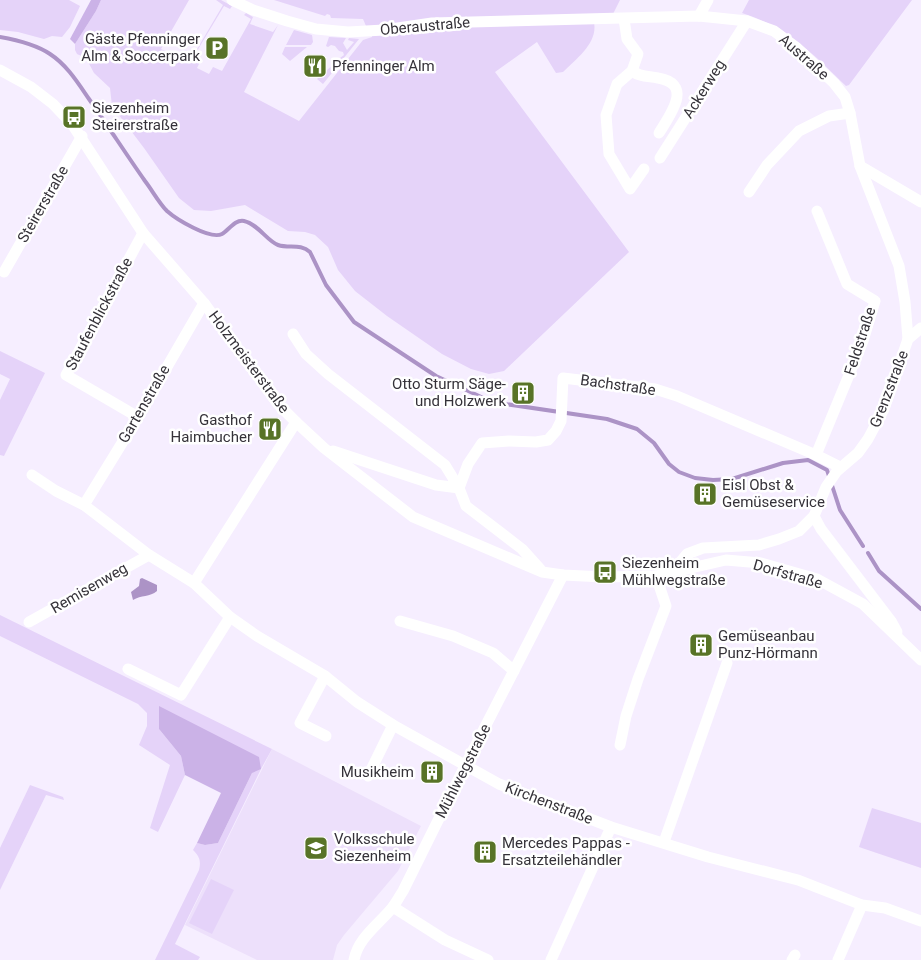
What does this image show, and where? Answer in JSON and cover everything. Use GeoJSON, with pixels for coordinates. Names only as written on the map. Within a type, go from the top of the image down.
{"type":"FeatureCollection","features":[{"type":"Feature","properties":{"kind":"street","name":"Oberaustraße"},"geometry":{"type":"LineString","coordinates":[[232,0],[253,10],[287,21],[316,29],[348,32],[384,30],[432,23],[700,16]]}},
{"type":"Feature","properties":{"kind":"street"},"geometry":{"type":"LineString","coordinates":[[700,16],[708,0]]}},
{"type":"Feature","properties":{"kind":"street","name":"Austraße"},"geometry":{"type":"LineString","coordinates":[[700,16],[747,21],[774,31],[797,48],[845,97],[850,112],[860,166],[900,266],[908,339]]}},
{"type":"Feature","properties":{"kind":"street"},"geometry":{"type":"LineString","coordinates":[[624,19],[627,39],[638,54],[632,70],[618,84],[606,115],[609,154],[630,189],[644,169]]}},
{"type":"Feature","properties":{"kind":"street","name":"Ackerweg"},"geometry":{"type":"LineString","coordinates":[[660,158],[747,21]]}},
{"type":"Feature","properties":{"kind":"street","name":"Holzmeisterstraße"},"geometry":{"type":"LineString","coordinates":[[0,70],[31,87],[53,104],[82,136],[144,232],[204,303],[278,404],[324,448],[413,517],[542,572],[563,575]]}},
{"type":"Feature","properties":{"kind":"street"},"geometry":{"type":"LineString","coordinates":[[632,70],[638,75],[668,81],[675,88],[676,104],[659,133]]}},
{"type":"Feature","properties":{"kind":"street"},"geometry":{"type":"LineString","coordinates":[[749,192],[767,165],[799,131],[829,116],[850,112]]}},
{"type":"Feature","properties":{"kind":"street","name":"Steirerstraße"},"geometry":{"type":"LineString","coordinates":[[4,272],[82,136]]}},
{"type":"Feature","properties":{"kind":"street"},"geometry":{"type":"LineString","coordinates":[[860,166],[921,202]]}},
{"type":"Feature","properties":{"kind":"street","name":"Feldstraße"},"geometry":{"type":"LineString","coordinates":[[816,455],[863,341],[875,302],[847,284],[817,211]]}},
{"type":"Feature","properties":{"kind":"street","name":"Staufenblickstraße"},"geometry":{"type":"LineString","coordinates":[[138,417],[66,375],[144,232]]}},
{"type":"Feature","properties":{"kind":"street","name":"Gartenstraße"},"geometry":{"type":"LineString","coordinates":[[84,506],[204,303]]}},
{"type":"Feature","properties":{"kind":"street","name":"Grenzstraße"},"geometry":{"type":"LineString","coordinates":[[672,572],[687,554],[703,548],[759,545],[799,531],[814,516],[826,487],[838,469],[858,453],[868,439],[884,409],[908,339],[921,328]]}},
{"type":"Feature","properties":{"kind":"street"},"geometry":{"type":"LineString","coordinates":[[293,334],[306,354],[328,374],[445,466],[466,506],[522,549],[542,572]]}},
{"type":"Feature","properties":{"kind":"street","name":"Bachstraße"},"geometry":{"type":"LineString","coordinates":[[458,488],[468,464],[482,443],[548,440],[556,431],[561,421],[563,378],[655,390],[677,396],[816,455],[838,469]]}},
{"type":"Feature","properties":{"kind":"street"},"geometry":{"type":"LineString","coordinates":[[194,583],[296,422]]}},
{"type":"Feature","properties":{"kind":"street"},"geometry":{"type":"LineString","coordinates":[[324,448],[436,486],[458,488]]}},
{"type":"Feature","properties":{"kind":"street"},"geometry":{"type":"LineString","coordinates":[[32,475],[84,506],[148,555],[194,583],[230,617],[257,636],[325,676],[357,702],[465,766]]}},
{"type":"Feature","properties":{"kind":"street","name":"Dorfstraße"},"geometry":{"type":"LineString","coordinates":[[814,516],[821,529],[891,621],[902,642]]}},
{"type":"Feature","properties":{"kind":"street","name":"Remisenweg"},"geometry":{"type":"LineString","coordinates":[[29,622],[148,555]]}},
{"type":"Feature","properties":{"kind":"street","name":"Dorfstraße"},"geometry":{"type":"LineString","coordinates":[[563,575],[604,577],[656,576],[726,560],[761,563],[817,579],[863,604],[921,660]]}},
{"type":"Feature","properties":{"kind":"street","name":"Mühlwegstraße"},"geometry":{"type":"LineString","coordinates":[[354,960],[360,944],[393,907],[403,891],[563,575]]}},
{"type":"Feature","properties":{"kind":"street"},"geometry":{"type":"LineString","coordinates":[[620,745],[626,716],[638,679],[666,606],[656,576]]}},
{"type":"Feature","properties":{"kind":"street"},"geometry":{"type":"LineString","coordinates":[[128,669],[181,695],[230,617]]}},
{"type":"Feature","properties":{"kind":"street"},"geometry":{"type":"LineString","coordinates":[[400,621],[453,636],[493,653],[514,670]]}},
{"type":"Feature","properties":{"kind":"street"},"geometry":{"type":"LineString","coordinates":[[664,842],[727,663]]}},
{"type":"Feature","properties":{"kind":"street"},"geometry":{"type":"LineString","coordinates":[[325,676],[300,723],[326,736]]}},
{"type":"Feature","properties":{"kind":"street"},"geometry":{"type":"LineString","coordinates":[[368,776],[394,725]]}},
{"type":"Feature","properties":{"kind":"street","name":"Kirchenstraße"},"geometry":{"type":"LineString","coordinates":[[465,766],[499,784],[612,827],[708,857],[798,880],[862,905],[886,908],[921,921]]}},
{"type":"Feature","properties":{"kind":"street"},"geometry":{"type":"LineString","coordinates":[[551,960],[612,827]]}},
{"type":"Feature","properties":{"kind":"street"},"geometry":{"type":"LineString","coordinates":[[838,960],[862,905]]}},
{"type":"Feature","properties":{"kind":"street"},"geometry":{"type":"LineString","coordinates":[[393,907],[444,940],[488,960]]}},
{"type":"Feature","properties":{"kind":"shaded area"},"geometry":{"type":"Polygon","coordinates":[[[0,0],[69,0],[80,6],[70,27],[62,37],[52,36],[44,39],[18,32],[0,30],[0,0]]]}},
{"type":"Feature","properties":{"kind":"shaded area"},"geometry":{"type":"Polygon","coordinates":[[[91,0],[101,0],[75,44],[70,39],[91,0]]]}},
{"type":"Feature","properties":{"kind":"shaded area"},"geometry":{"type":"Polygon","coordinates":[[[101,0],[189,0],[161,49],[181,59],[185,52],[193,56],[223,5],[216,0],[221,0],[232,6],[230,9],[224,6],[194,56],[201,60],[197,68],[209,74],[213,67],[222,71],[251,19],[244,15],[246,13],[253,17],[250,24],[273,32],[278,25],[244,92],[299,121],[363,40],[372,37],[373,26],[366,26],[363,19],[331,18],[327,14],[325,16],[274,0],[620,0],[612,16],[594,22],[593,37],[590,43],[580,56],[563,72],[556,73],[537,42],[495,72],[629,252],[504,371],[489,374],[471,369],[442,354],[355,291],[338,270],[328,247],[315,235],[305,232],[288,231],[245,205],[211,211],[194,210],[179,198],[112,106],[110,88],[94,73],[86,58],[77,54],[75,50],[75,44],[101,0]]]}},
{"type":"Feature","properties":{"kind":"shaded area"},"geometry":{"type":"Polygon","coordinates":[[[749,0],[912,0],[849,85],[846,86],[799,43],[773,26],[742,13],[749,0]]]}},
{"type":"Feature","properties":{"kind":"shaded area"},"geometry":{"type":"Polygon","coordinates":[[[294,30],[312,35],[313,42],[311,45],[286,45],[294,30]]]}},
{"type":"Feature","properties":{"kind":"shaded area"},"geometry":{"type":"Polygon","coordinates":[[[329,37],[346,38],[343,43],[347,50],[354,42],[348,40],[349,38],[359,39],[323,84],[317,79],[335,63],[336,59],[344,55],[335,46],[326,46],[329,37]]]}},
{"type":"Feature","properties":{"kind":"shaded area"},"geometry":{"type":"Polygon","coordinates":[[[285,47],[307,47],[290,61],[282,54],[285,47]]]}},
{"type":"Feature","properties":{"kind":"shaded area"},"geometry":{"type":"Polygon","coordinates":[[[0,351],[45,373],[4,456],[0,455],[0,400],[10,379],[0,374],[0,351]]]}},
{"type":"Feature","properties":{"kind":"shaded area"},"geometry":{"type":"Polygon","coordinates":[[[142,578],[157,585],[157,591],[133,600],[131,592],[139,586],[140,579],[142,578]]]}},
{"type":"Feature","properties":{"kind":"shaded area"},"geometry":{"type":"Polygon","coordinates":[[[0,615],[272,749],[175,944],[200,957],[198,960],[155,960],[199,870],[199,859],[193,850],[197,843],[205,845],[218,843],[252,773],[159,729],[181,756],[185,775],[158,832],[150,828],[170,765],[139,745],[147,726],[147,713],[138,704],[0,636],[0,615]]]}},
{"type":"Feature","properties":{"kind":"shaded area"},"geometry":{"type":"Polygon","coordinates":[[[159,706],[259,757],[261,769],[252,773],[218,843],[205,845],[197,843],[221,793],[185,775],[181,756],[159,729],[159,706]]]}},
{"type":"Feature","properties":{"kind":"shaded area","name":"Volksschule Siezenheim"},"geometry":{"type":"Polygon","coordinates":[[[272,749],[421,826],[398,871],[344,935],[337,945],[333,960],[257,960],[185,925],[272,749]]]}},
{"type":"Feature","properties":{"kind":"shaded area"},"geometry":{"type":"Polygon","coordinates":[[[30,785],[63,797],[64,800],[46,795],[0,890],[0,848],[30,785]]]}},
{"type":"Feature","properties":{"kind":"shaded area"},"geometry":{"type":"Polygon","coordinates":[[[872,808],[921,823],[921,868],[859,847],[872,808]]]}},
{"type":"Feature","properties":{"kind":"shaded area"},"geometry":{"type":"Polygon","coordinates":[[[211,879],[234,890],[212,934],[189,923],[211,879]]]}},
{"type":"Feature","properties":{"kind":"waterway"},"geometry":{"type":"LineString","coordinates":[[0,37],[32,45],[50,54],[62,63],[81,87],[158,200],[171,215],[193,228],[217,235],[222,234],[238,222],[244,221],[254,225],[278,245],[306,249],[310,252],[326,285],[354,322],[436,376],[492,402],[607,419],[637,429],[654,443],[669,464],[679,472],[695,478],[713,480],[732,479],[783,463],[808,460],[827,470],[840,510],[863,546]]}},
{"type":"Feature","properties":{"kind":"waterway"},"geometry":{"type":"LineString","coordinates":[[868,553],[879,571],[921,609]]}},
{"type":"Feature","properties":{"kind":"place","name":"Gäste Pfenninger Alm & Soccerpark"},"geometry":{"type":"Point","coordinates":[217,48]}},
{"type":"Feature","properties":{"kind":"place","name":"Pfenninger Alm"},"geometry":{"type":"Point","coordinates":[315,66]}},
{"type":"Feature","properties":{"kind":"place","name":"Siezenheim Steirerstraße"},"geometry":{"type":"Point","coordinates":[74,117]}},
{"type":"Feature","properties":{"kind":"place","name":"Otto Sturm Säge- und Holzwerk"},"geometry":{"type":"Point","coordinates":[523,393]}},
{"type":"Feature","properties":{"kind":"place","name":"Gasthof Haimbucher"},"geometry":{"type":"Point","coordinates":[270,429]}},
{"type":"Feature","properties":{"kind":"place","name":"Eisl Obst & Gemüseservice"},"geometry":{"type":"Point","coordinates":[705,494]}},
{"type":"Feature","properties":{"kind":"place","name":"Siezenheim Mühlwegstraße"},"geometry":{"type":"Point","coordinates":[605,572]}},
{"type":"Feature","properties":{"kind":"place","name":"Gemüseanbau Punz-Hörmann"},"geometry":{"type":"Point","coordinates":[701,645]}},
{"type":"Feature","properties":{"kind":"place","name":"Musikheim"},"geometry":{"type":"Point","coordinates":[432,772]}},
{"type":"Feature","properties":{"kind":"place","name":"Volksschule Siezenheim"},"geometry":{"type":"Point","coordinates":[316,848]}},
{"type":"Feature","properties":{"kind":"place","name":"Mercedes Pappas - Ersatzteilehändler"},"geometry":{"type":"Point","coordinates":[485,852]}}]}
